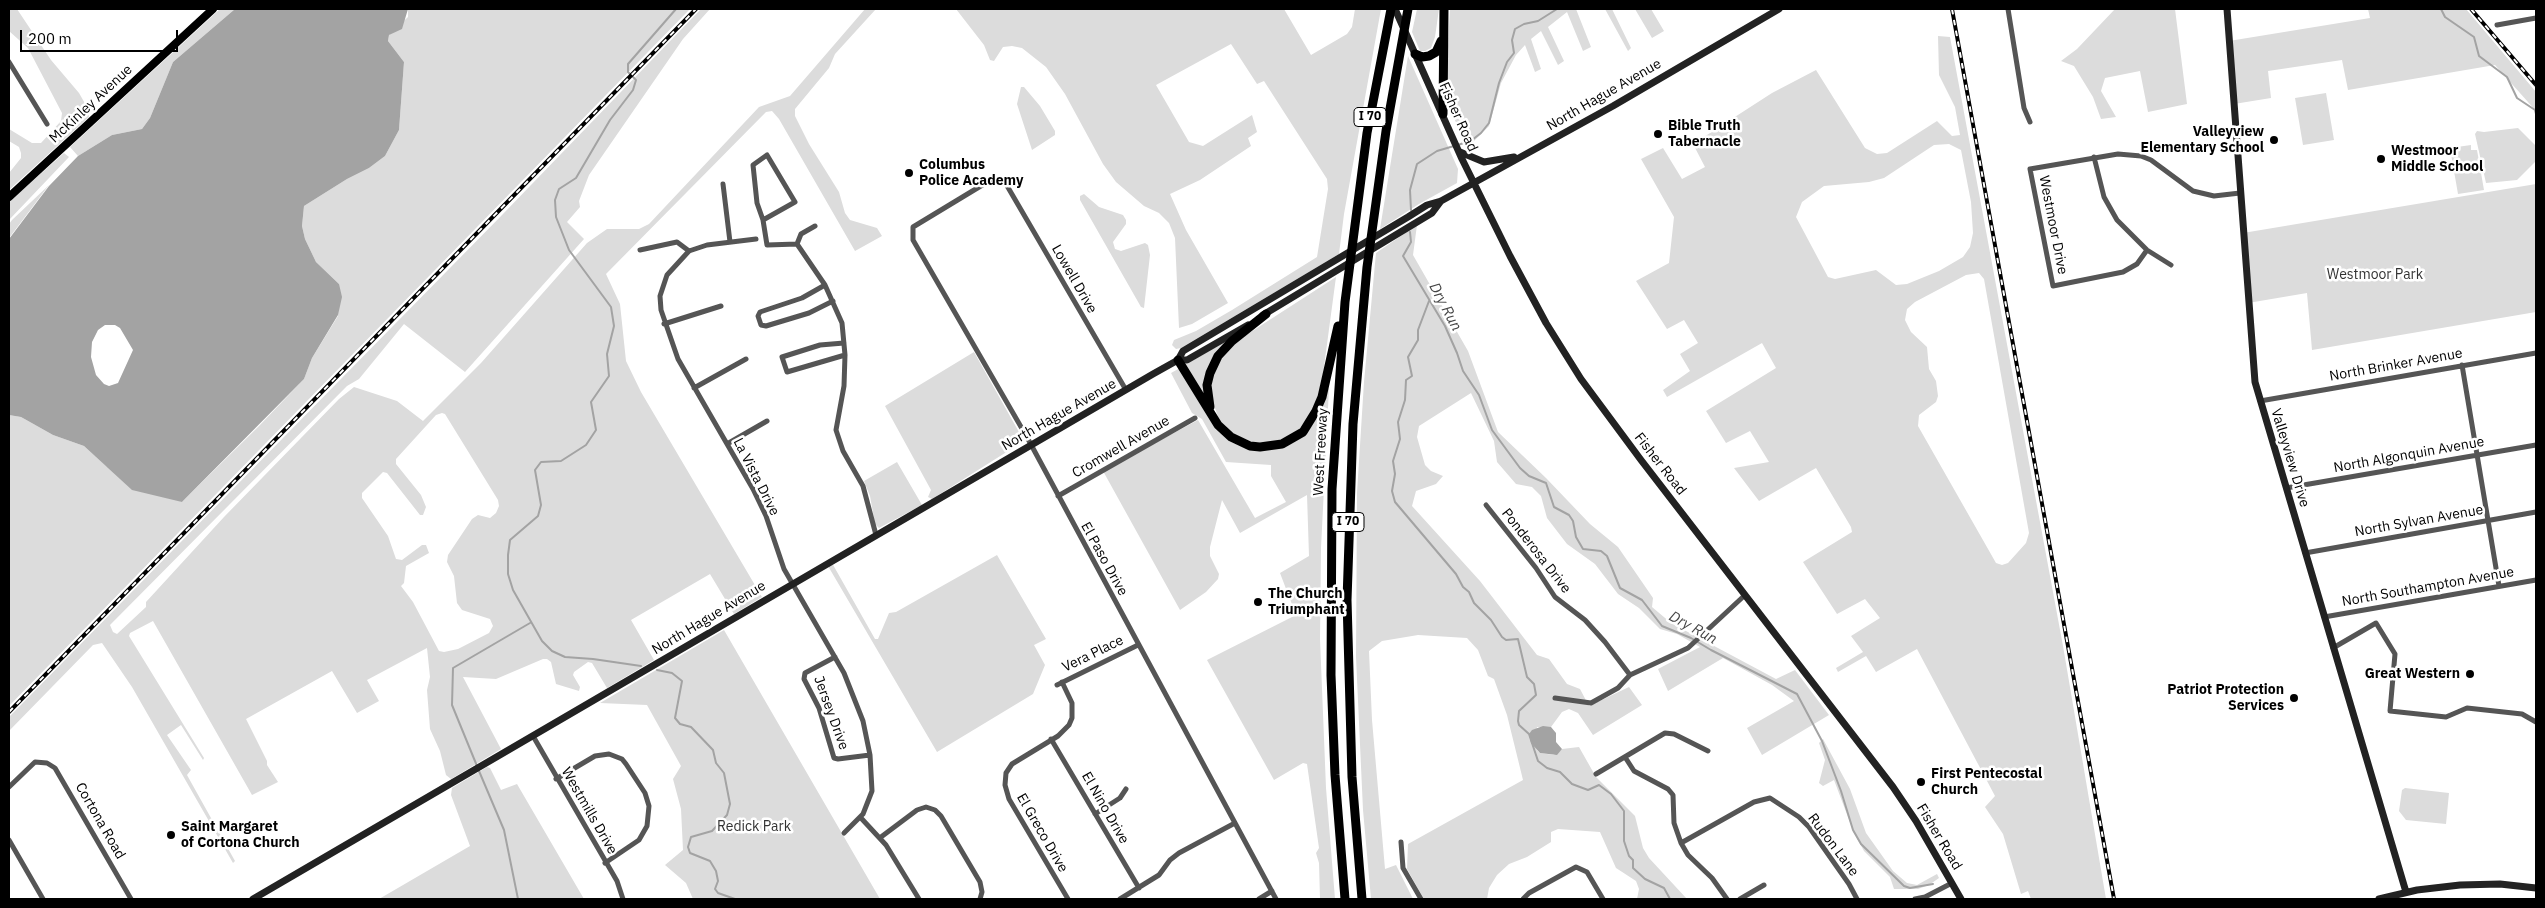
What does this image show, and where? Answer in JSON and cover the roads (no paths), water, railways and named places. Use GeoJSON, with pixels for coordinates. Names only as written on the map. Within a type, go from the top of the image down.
{"type":"FeatureCollection","features":[{"type":"Feature","properties":{"kind":"highway","name":"West Freeway"},"geometry":{"type":"LineString","coordinates":[[1345,899],[1334,758],[1330,582],[1336,425],[1348,278],[1368,133],[1391,9]]}},
{"type":"Feature","properties":{"kind":"highway","name":"I 70"},"geometry":{"type":"LineString","coordinates":[[1362,899],[1350,738],[1347,600],[1353,424],[1372,225],[1408,9]]}},
{"type":"Feature","properties":{"kind":"highway"},"geometry":{"type":"LineString","coordinates":[[1443,114],[1444,9]]}},
{"type":"Feature","properties":{"kind":"highway"},"geometry":{"type":"LineString","coordinates":[[1415,54],[1422,57],[1433,54],[1438,49],[1443,36]]}},
{"type":"Feature","properties":{"kind":"highway"},"geometry":{"type":"LineString","coordinates":[[1178,360],[1213,417],[1231,437],[1250,446],[1282,444],[1303,432],[1316,411],[1322,397],[1338,325],[1346,302]]}},
{"type":"Feature","properties":{"kind":"highway"},"geometry":{"type":"LineString","coordinates":[[1213,417],[1207,392],[1213,364],[1232,341],[1266,314]]}},
{"type":"Feature","properties":{"kind":"main road","name":"McKinley Avenue"},"geometry":{"type":"LineString","coordinates":[[9,197],[213,9]]}},
{"type":"Feature","properties":{"kind":"main road","name":"Fisher Road"},"geometry":{"type":"LineString","coordinates":[[1395,9],[1459,152],[1521,278],[1581,380],[1893,787],[1916,821],[1960,899]]}},
{"type":"Feature","properties":{"kind":"main road","name":"North Hague Avenue"},"geometry":{"type":"LineString","coordinates":[[1178,360],[1183,351],[1427,205],[1441,202],[1779,9]]}},
{"type":"Feature","properties":{"kind":"main road","name":"Valleyview Drive"},"geometry":{"type":"LineString","coordinates":[[2227,9],[2253,365],[2260,401],[2407,896]]}},
{"type":"Feature","properties":{"kind":"main road"},"geometry":{"type":"LineString","coordinates":[[1459,152],[1484,162],[1522,156]]}},
{"type":"Feature","properties":{"kind":"main road","name":"North Hague Avenue"},"geometry":{"type":"LineString","coordinates":[[253,899],[792,583],[1178,360],[1188,360],[1432,213],[1441,202]]}},
{"type":"Feature","properties":{"kind":"main road"},"geometry":{"type":"LineString","coordinates":[[2379,899],[2480,884],[2536,888]]}},
{"type":"Feature","properties":{"kind":"street"},"geometry":{"type":"LineString","coordinates":[[2008,9],[2024,108],[2030,122]]}},
{"type":"Feature","properties":{"kind":"street"},"geometry":{"type":"LineString","coordinates":[[2497,25],[2536,18]]}},
{"type":"Feature","properties":{"kind":"street"},"geometry":{"type":"LineString","coordinates":[[9,62],[47,124]]}},
{"type":"Feature","properties":{"kind":"street"},"geometry":{"type":"LineString","coordinates":[[9,78],[16,73]]}},
{"type":"Feature","properties":{"kind":"street"},"geometry":{"type":"LineString","coordinates":[[2171,265],[2147,250],[2126,231],[2110,209],[2100,184],[2094,157],[2118,154],[2141,156],[2151,160],[2193,191],[2214,196],[2240,194]]}},
{"type":"Feature","properties":{"kind":"street"},"geometry":{"type":"LineString","coordinates":[[764,220],[795,202],[767,155],[754,165],[757,203],[764,220],[767,245],[797,244]]}},
{"type":"Feature","properties":{"kind":"street","name":"Westmoor Drive"},"geometry":{"type":"LineString","coordinates":[[2094,157],[2030,169],[2053,286],[2124,272],[2137,264],[2147,250]]}},
{"type":"Feature","properties":{"kind":"street","name":"El Paso Drive"},"geometry":{"type":"LineString","coordinates":[[1000,180],[989,181],[916,224],[912,231],[917,247],[1031,446],[1276,899]]}},
{"type":"Feature","properties":{"kind":"street","name":"Lowell Drive"},"geometry":{"type":"LineString","coordinates":[[1000,180],[1006,184],[1126,390]]}},
{"type":"Feature","properties":{"kind":"street"},"geometry":{"type":"LineString","coordinates":[[723,184],[730,242]]}},
{"type":"Feature","properties":{"kind":"street"},"geometry":{"type":"LineString","coordinates":[[797,244],[802,234],[815,226]]}},
{"type":"Feature","properties":{"kind":"street","name":"La Vista Drive"},"geometry":{"type":"LineString","coordinates":[[756,239],[707,244],[689,251],[671,268],[664,281],[660,296],[664,324],[678,359],[766,516],[781,562],[835,657],[858,708],[870,755],[872,791],[860,818],[844,833]]}},
{"type":"Feature","properties":{"kind":"street"},"geometry":{"type":"LineString","coordinates":[[640,250],[677,242],[689,251]]}},
{"type":"Feature","properties":{"kind":"street"},"geometry":{"type":"LineString","coordinates":[[797,244],[825,285],[842,323],[845,355],[844,386],[836,430],[843,451],[864,486],[876,535]]}},
{"type":"Feature","properties":{"kind":"street"},"geometry":{"type":"LineString","coordinates":[[825,285],[802,298],[760,312],[758,316],[761,325],[766,326],[809,313],[833,301]]}},
{"type":"Feature","properties":{"kind":"street"},"geometry":{"type":"LineString","coordinates":[[664,324],[721,306]]}},
{"type":"Feature","properties":{"kind":"street"},"geometry":{"type":"LineString","coordinates":[[844,344],[820,345],[782,357],[787,372],[845,355]]}},
{"type":"Feature","properties":{"kind":"street","name":"North Brinker Avenue"},"geometry":{"type":"LineString","coordinates":[[2260,401],[2536,352]]}},
{"type":"Feature","properties":{"kind":"street"},"geometry":{"type":"LineString","coordinates":[[694,388],[746,359]]}},
{"type":"Feature","properties":{"kind":"street"},"geometry":{"type":"LineString","coordinates":[[2462,365],[2499,586]]}},
{"type":"Feature","properties":{"kind":"street","name":"Cromwell Avenue"},"geometry":{"type":"LineString","coordinates":[[1058,496],[1195,418]]}},
{"type":"Feature","properties":{"kind":"street"},"geometry":{"type":"LineString","coordinates":[[727,444],[767,421]]}},
{"type":"Feature","properties":{"kind":"street","name":"North Algonquin Avenue"},"geometry":{"type":"LineString","coordinates":[[2286,488],[2536,445]]}},
{"type":"Feature","properties":{"kind":"street","name":"Ponderosa Drive"},"geometry":{"type":"LineString","coordinates":[[1486,505],[1536,568],[1555,597],[1585,620],[1630,675]]}},
{"type":"Feature","properties":{"kind":"street","name":"North Sylvan Avenue"},"geometry":{"type":"LineString","coordinates":[[2305,552],[2536,512]]}},
{"type":"Feature","properties":{"kind":"street","name":"North Southampton Avenue"},"geometry":{"type":"LineString","coordinates":[[2324,616],[2536,580]]}},
{"type":"Feature","properties":{"kind":"street"},"geometry":{"type":"LineString","coordinates":[[1554,698],[1592,703],[1618,688],[1630,675],[1683,652],[1745,594]]}},
{"type":"Feature","properties":{"kind":"street"},"geometry":{"type":"LineString","coordinates":[[2333,648],[2376,623],[2395,654],[2390,711],[2446,717],[2467,708],[2522,714],[2536,722]]}},
{"type":"Feature","properties":{"kind":"street","name":"Vera Place"},"geometry":{"type":"LineString","coordinates":[[1051,740],[1064,731],[1072,718],[1072,703],[1060,683],[1138,644]]}},
{"type":"Feature","properties":{"kind":"street","name":"Jersey Drive"},"geometry":{"type":"LineString","coordinates":[[835,657],[806,673],[804,677],[819,708],[834,756],[838,760],[870,755]]}},
{"type":"Feature","properties":{"kind":"street"},"geometry":{"type":"LineString","coordinates":[[1596,774],[1666,733],[1674,734],[1708,751]]}},
{"type":"Feature","properties":{"kind":"street","name":"Westmills Drive"},"geometry":{"type":"LineString","coordinates":[[533,736],[616,881],[623,899]]}},
{"type":"Feature","properties":{"kind":"street","name":"El Greco Drive"},"geometry":{"type":"LineString","coordinates":[[1051,740],[1012,764],[1006,776],[1005,789],[1068,899]]}},
{"type":"Feature","properties":{"kind":"street","name":"El Nino Drive"},"geometry":{"type":"LineString","coordinates":[[1051,740],[1139,888]]}},
{"type":"Feature","properties":{"kind":"street"},"geometry":{"type":"LineString","coordinates":[[556,778],[595,756],[609,754],[622,759],[645,793],[649,806],[647,826],[639,840],[605,863]]}},
{"type":"Feature","properties":{"kind":"street"},"geometry":{"type":"LineString","coordinates":[[1625,757],[1634,771],[1668,789],[1673,795],[1674,823],[1680,843],[1688,855],[1712,878],[1727,899]]}},
{"type":"Feature","properties":{"kind":"street","name":"Cortona Road"},"geometry":{"type":"LineString","coordinates":[[9,788],[30,766],[42,761],[51,765],[59,773],[131,899]]}},
{"type":"Feature","properties":{"kind":"street"},"geometry":{"type":"LineString","coordinates":[[1095,814],[1120,798],[1126,789]]}},
{"type":"Feature","properties":{"kind":"street","name":"Rudon Lane"},"geometry":{"type":"LineString","coordinates":[[1680,843],[1754,802],[1770,798],[1809,826],[1849,884],[1857,899]]}},
{"type":"Feature","properties":{"kind":"street"},"geometry":{"type":"LineString","coordinates":[[881,837],[917,810],[926,808],[934,810],[941,816],[980,882],[981,897]]}},
{"type":"Feature","properties":{"kind":"street"},"geometry":{"type":"LineString","coordinates":[[860,818],[881,837],[918,899]]}},
{"type":"Feature","properties":{"kind":"street"},"geometry":{"type":"LineString","coordinates":[[1120,899],[1160,875],[1170,860],[1179,853],[1235,823]]}},
{"type":"Feature","properties":{"kind":"street"},"geometry":{"type":"LineString","coordinates":[[9,840],[43,899]]}},
{"type":"Feature","properties":{"kind":"street"},"geometry":{"type":"LineString","coordinates":[[1401,842],[1403,868],[1421,899]]}},
{"type":"Feature","properties":{"kind":"street"},"geometry":{"type":"LineString","coordinates":[[1523,899],[1529,893],[1572,868],[1580,868],[1588,872],[1603,899]]}},
{"type":"Feature","properties":{"kind":"street"},"geometry":{"type":"LineString","coordinates":[[1915,899],[1925,897],[1952,883]]}},
{"type":"Feature","properties":{"kind":"street"},"geometry":{"type":"LineString","coordinates":[[1740,899],[1764,886]]}},
{"type":"Feature","properties":{"kind":"street"},"geometry":{"type":"LineString","coordinates":[[1259,899],[1272,892]]}},
{"type":"Feature","properties":{"kind":"waterway"},"geometry":{"type":"LineString","coordinates":[[641,666],[565,657],[552,651],[542,641],[513,590],[508,574],[508,555],[510,540],[538,516],[541,505],[535,470],[541,462],[561,461],[586,445],[596,430],[591,402],[609,376],[607,354],[614,326],[611,307],[569,250],[556,217],[555,200],[559,189],[576,178],[610,120],[633,90],[636,80],[628,72],[628,64],[676,9]]}},
{"type":"Feature","properties":{"kind":"waterway","name":"Dry Run"},"geometry":{"type":"LineString","coordinates":[[1458,145],[1472,140],[1489,123],[1499,83],[1507,62],[1514,53],[1512,40],[1515,29],[1524,24],[1538,21],[1557,9]]}},
{"type":"Feature","properties":{"kind":"waterway"},"geometry":{"type":"LineString","coordinates":[[2441,9],[2445,17],[2474,37],[2479,56],[2507,77],[2517,98],[2535,110],[2536,114]]}},
{"type":"Feature","properties":{"kind":"waterway","name":"Dry Run"},"geometry":{"type":"LineString","coordinates":[[1411,210],[1410,190],[1417,164],[1437,151],[1454,146]]}},
{"type":"Feature","properties":{"kind":"waterway","name":"Dry Run"},"geometry":{"type":"LineString","coordinates":[[1410,232],[1411,242],[1403,256],[1445,326],[1463,371],[1479,395],[1492,430],[1520,468],[1529,476],[1546,483],[1554,507],[1569,515],[1573,521],[1576,537],[1583,549],[1601,551],[1607,556],[1620,588],[1642,600],[1662,626],[1691,638],[1797,694],[1822,741],[1853,830],[1861,844],[1904,886],[1910,888],[1933,884]]}},
{"type":"Feature","properties":{"kind":"waterway"},"geometry":{"type":"LineString","coordinates":[[1429,301],[1418,330],[1418,340],[1408,357],[1412,376],[1406,380],[1405,400],[1398,422],[1400,439],[1393,461],[1395,474],[1392,491],[1395,502],[1456,574],[1463,587],[1469,592],[1474,603],[1491,620],[1502,637],[1506,640],[1518,639],[1527,677],[1534,684],[1536,695],[1519,711],[1518,721],[1519,725],[1529,734],[1538,761],[1547,768],[1560,772],[1572,784],[1588,790],[1599,785],[1611,794],[1624,811],[1624,841],[1629,856],[1633,860],[1633,868],[1645,879],[1664,888],[1670,899]]}},
{"type":"Feature","properties":{"kind":"waterway"},"geometry":{"type":"LineString","coordinates":[[477,766],[452,705],[453,668],[530,623]]}},
{"type":"Feature","properties":{"kind":"waterway"},"geometry":{"type":"LineString","coordinates":[[657,670],[672,673],[682,681],[675,718],[680,724],[691,727],[713,750],[716,763],[724,773],[730,804],[727,815],[712,831],[691,837],[688,847],[690,853],[710,861],[716,871],[718,881],[715,889],[718,893],[735,899]]}},
{"type":"Feature","properties":{"kind":"waterway"},"geometry":{"type":"LineString","coordinates":[[479,771],[504,830],[518,899]]}},
{"type":"Feature","properties":{"kind":"railway"},"geometry":{"type":"LineString","coordinates":[[9,712],[696,9]]}},
{"type":"Feature","properties":{"kind":"railway"},"geometry":{"type":"LineString","coordinates":[[1952,9],[2114,899]]}},
{"type":"Feature","properties":{"kind":"railway"},"geometry":{"type":"LineString","coordinates":[[2471,9],[2536,85]]}},
{"type":"Feature","properties":{"kind":"place","name":"Bible Truth Tabernacle"},"geometry":{"type":"Point","coordinates":[1658,134]}},
{"type":"Feature","properties":{"kind":"place","name":"Valleyview Elementary School"},"geometry":{"type":"Point","coordinates":[2274,140]}},
{"type":"Feature","properties":{"kind":"place","name":"Westmoor Middle School"},"geometry":{"type":"Point","coordinates":[2381,159]}},
{"type":"Feature","properties":{"kind":"place","name":"Columbus Police Academy"},"geometry":{"type":"Point","coordinates":[909,173]}},
{"type":"Feature","properties":{"kind":"place","name":"The Church Triumphant"},"geometry":{"type":"Point","coordinates":[1258,602]}},
{"type":"Feature","properties":{"kind":"place","name":"Great Western"},"geometry":{"type":"Point","coordinates":[2470,674]}},
{"type":"Feature","properties":{"kind":"place","name":"Patriot Protection Services"},"geometry":{"type":"Point","coordinates":[2294,698]}},
{"type":"Feature","properties":{"kind":"place","name":"First Pentecostal Church"},"geometry":{"type":"Point","coordinates":[1921,782]}},
{"type":"Feature","properties":{"kind":"place","name":"Saint Margaret of Cortona Church"},"geometry":{"type":"Point","coordinates":[171,835]}},
{"type":"Feature","properties":{"kind":"park label","name":"Westmoor Park"},"geometry":{"type":"Point","coordinates":[2375,275]}},
{"type":"Feature","properties":{"kind":"park label","name":"Redick Park"},"geometry":{"type":"Point","coordinates":[754,827]}}]}
